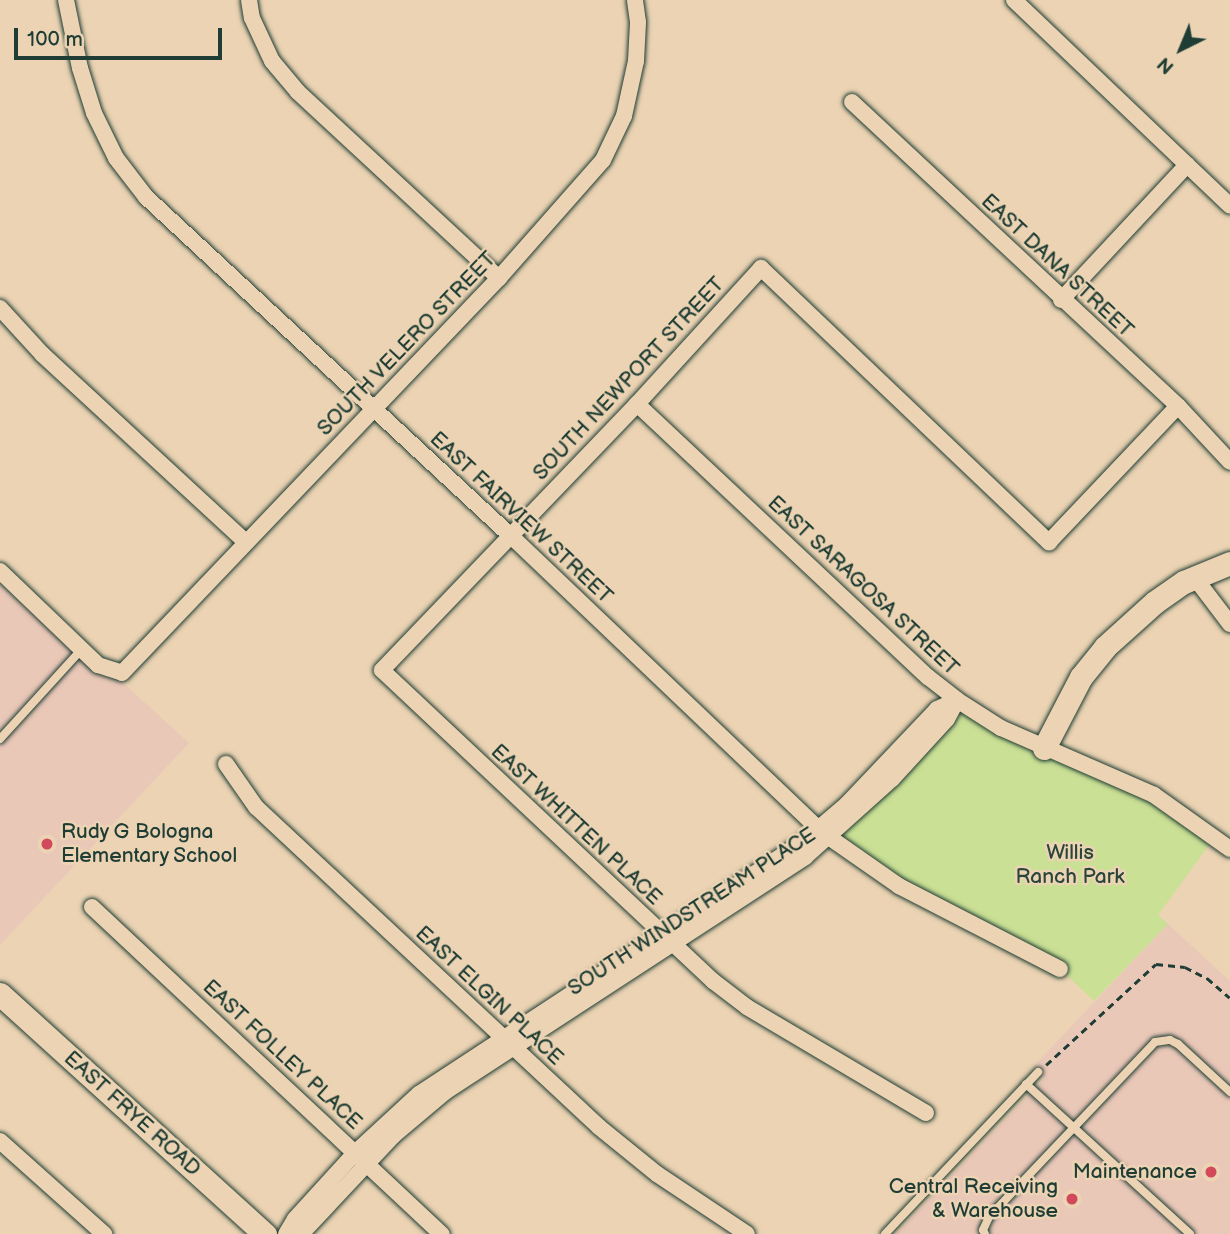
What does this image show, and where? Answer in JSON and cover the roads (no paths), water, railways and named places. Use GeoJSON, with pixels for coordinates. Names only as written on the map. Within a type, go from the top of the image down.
{"type":"FeatureCollection","features":[{"type":"Feature","properties":{"kind":"street","name":"EAST FAIRVIEW STREET"},"geometry":{"type":"LineString","coordinates":[[66,0],[80,68],[94,113],[116,158],[146,197],[510,535],[824,833],[899,886],[1060,969]]}},
{"type":"Feature","properties":{"kind":"street"},"geometry":{"type":"LineString","coordinates":[[249,0],[252,18],[272,61],[298,92],[499,278]]}},
{"type":"Feature","properties":{"kind":"street","name":"SOUTH VELERO STREET"},"geometry":{"type":"LineString","coordinates":[[82,649],[98,665],[122,673],[499,278],[603,160],[624,116],[636,61],[638,22],[635,0]]}},
{"type":"Feature","properties":{"kind":"street"},"geometry":{"type":"LineString","coordinates":[[1014,0],[1230,206]]}},
{"type":"Feature","properties":{"kind":"street","name":"EAST DANA STREET"},"geometry":{"type":"LineString","coordinates":[[852,102],[1061,300],[1178,406],[1230,462]]}},
{"type":"Feature","properties":{"kind":"street"},"geometry":{"type":"LineString","coordinates":[[1061,300],[1187,165]]}},
{"type":"Feature","properties":{"kind":"street","name":"SOUTH NEWPORT STREET"},"geometry":{"type":"LineString","coordinates":[[382,670],[637,404],[761,268],[1049,542],[1178,406]]}},
{"type":"Feature","properties":{"kind":"street"},"geometry":{"type":"LineString","coordinates":[[0,308],[42,354],[246,542]]}},
{"type":"Feature","properties":{"kind":"street","name":"EAST SARAGOSA STREET"},"geometry":{"type":"LineString","coordinates":[[637,404],[928,677],[957,700],[1001,728],[1154,796],[1230,849]]}},
{"type":"Feature","properties":{"kind":"street"},"geometry":{"type":"LineString","coordinates":[[1050,751],[1093,685],[1115,657],[1199,584],[1230,563]]}},
{"type":"Feature","properties":{"kind":"street"},"geometry":{"type":"LineString","coordinates":[[0,571],[82,649]]}},
{"type":"Feature","properties":{"kind":"street"},"geometry":{"type":"LineString","coordinates":[[1199,584],[1230,578]]}},
{"type":"Feature","properties":{"kind":"street"},"geometry":{"type":"LineString","coordinates":[[1199,584],[1230,624]]}},
{"type":"Feature","properties":{"kind":"street","name":"EAST WHITTEN PLACE"},"geometry":{"type":"LineString","coordinates":[[382,670],[712,981],[747,1007],[926,1113]]}},
{"type":"Feature","properties":{"kind":"street","name":"SOUTH WINDSTREAM PLACE"},"geometry":{"type":"LineString","coordinates":[[301,1234],[361,1158],[419,1094],[508,1042],[667,939],[784,873],[824,833],[892,779],[947,719],[957,700]]}},
{"type":"Feature","properties":{"kind":"street","name":"EAST ELGIN PLACE"},"geometry":{"type":"LineString","coordinates":[[226,764],[256,807],[599,1127],[657,1174],[747,1234]]}},
{"type":"Feature","properties":{"kind":"street","name":"EAST FOLLEY PLACE"},"geometry":{"type":"LineString","coordinates":[[92,908],[442,1234]]}},
{"type":"Feature","properties":{"kind":"street","name":"EAST FRYE ROAD"},"geometry":{"type":"LineString","coordinates":[[0,994],[265,1234]]}},
{"type":"Feature","properties":{"kind":"street"},"geometry":{"type":"LineString","coordinates":[[0,1141],[104,1234]]}},
{"type":"Feature","properties":{"kind":"street","name":"SOUTH WINDSTREAM PLACE"},"geometry":{"type":"LineString","coordinates":[[286,1234],[295,1219],[361,1158]]}},
{"type":"Feature","properties":{"kind":"lane"},"geometry":{"type":"LineString","coordinates":[[0,739],[82,649]]}},
{"type":"Feature","properties":{"kind":"lane"},"geometry":{"type":"LineString","coordinates":[[985,1234],[989,1217],[1155,1042],[1170,1040],[1178,1044],[1230,1092]]}},
{"type":"Feature","properties":{"kind":"lane"},"geometry":{"type":"LineString","coordinates":[[885,1234],[1038,1072]]}},
{"type":"Feature","properties":{"kind":"lane"},"geometry":{"type":"LineString","coordinates":[[1026,1084],[1190,1234]]}},
{"type":"Feature","properties":{"kind":"place","name":"Rudy G Bologna Elementary School"},"geometry":{"type":"Point","coordinates":[47,844]}},
{"type":"Feature","properties":{"kind":"place","name":"Maintenance"},"geometry":{"type":"Point","coordinates":[1211,1172]}},
{"type":"Feature","properties":{"kind":"place","name":"Central Receiving & Warehouse"},"geometry":{"type":"Point","coordinates":[1072,1199]}},
{"type":"Feature","properties":{"kind":"park label","name":"Willis Ranch Park"},"geometry":{"type":"Point","coordinates":[1070,865]}}]}
